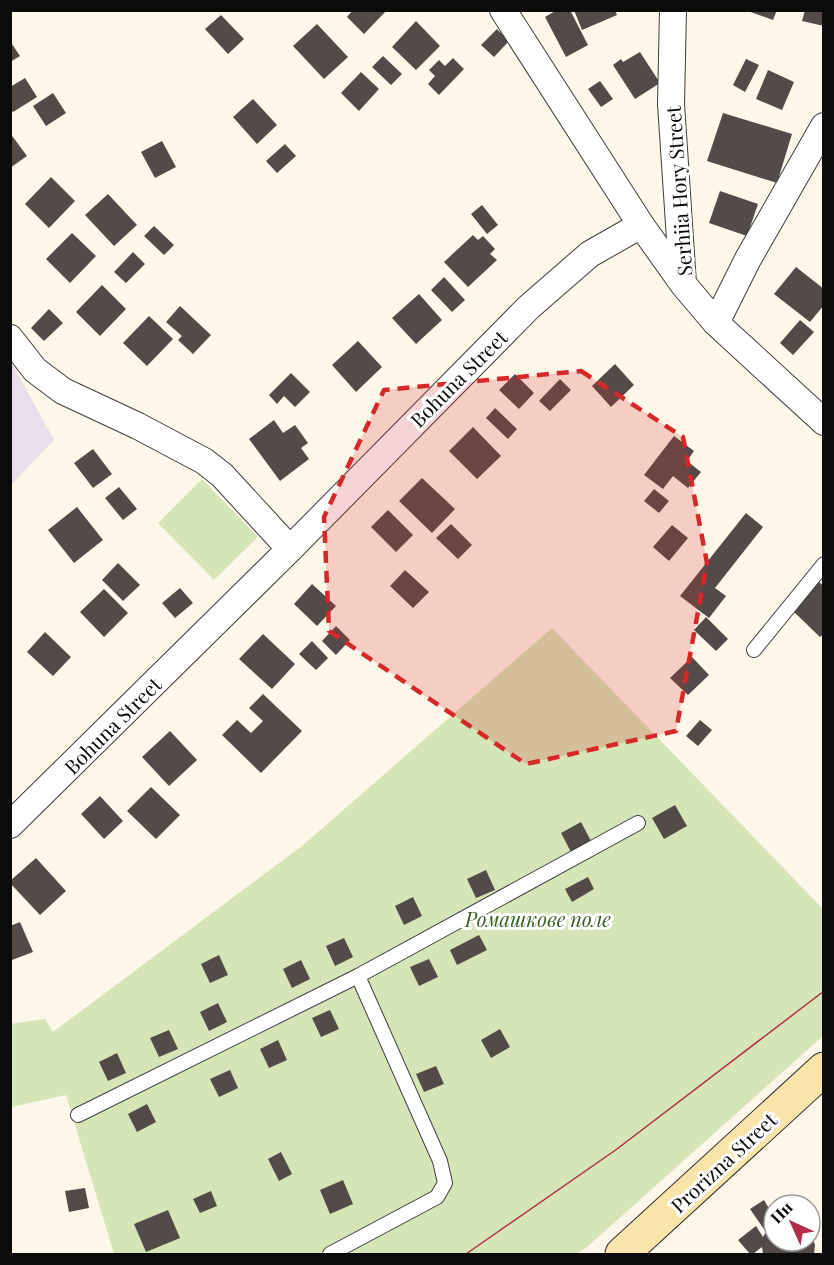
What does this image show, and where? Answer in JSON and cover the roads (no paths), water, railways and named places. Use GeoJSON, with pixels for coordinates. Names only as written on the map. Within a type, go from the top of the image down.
{"type":"FeatureCollection","features":[{"type":"Feature","properties":{"kind":"main road","name":"Prorizna Street"},"geometry":{"type":"LineString","coordinates":[[622,1254],[824,1069]]}},
{"type":"Feature","properties":{"kind":"street"},"geometry":{"type":"LineString","coordinates":[[503,10],[641,225],[683,284]]}},
{"type":"Feature","properties":{"kind":"street","name":"Serhiia Hory Street"},"geometry":{"type":"LineString","coordinates":[[674,10],[671,104],[683,284],[716,323],[824,422]]}},
{"type":"Feature","properties":{"kind":"street"},"geometry":{"type":"LineString","coordinates":[[716,323],[748,260],[824,126]]}},
{"type":"Feature","properties":{"kind":"street","name":"Bohuna Street"},"geometry":{"type":"LineString","coordinates":[[10,825],[290,549],[529,307],[590,254],[641,225]]}},
{"type":"Feature","properties":{"kind":"street"},"geometry":{"type":"LineString","coordinates":[[10,338],[35,370],[63,391],[204,461],[222,475],[290,549]]}},
{"type":"Feature","properties":{"kind":"lane"},"geometry":{"type":"LineString","coordinates":[[754,650],[824,564]]}},
{"type":"Feature","properties":{"kind":"lane"},"geometry":{"type":"LineString","coordinates":[[78,1115],[358,976],[638,823]]}},
{"type":"Feature","properties":{"kind":"lane"},"geometry":{"type":"LineString","coordinates":[[330,1254],[437,1197],[445,1183],[440,1161],[358,976]]}},
{"type":"Feature","properties":{"kind":"tram line"},"geometry":{"type":"LineString","coordinates":[[466,1254],[617,1149],[824,991]]}},
{"type":"Feature","properties":{"kind":"park label","name":"Ромашкове поле"},"geometry":{"type":"Point","coordinates":[538,918]}}]}
